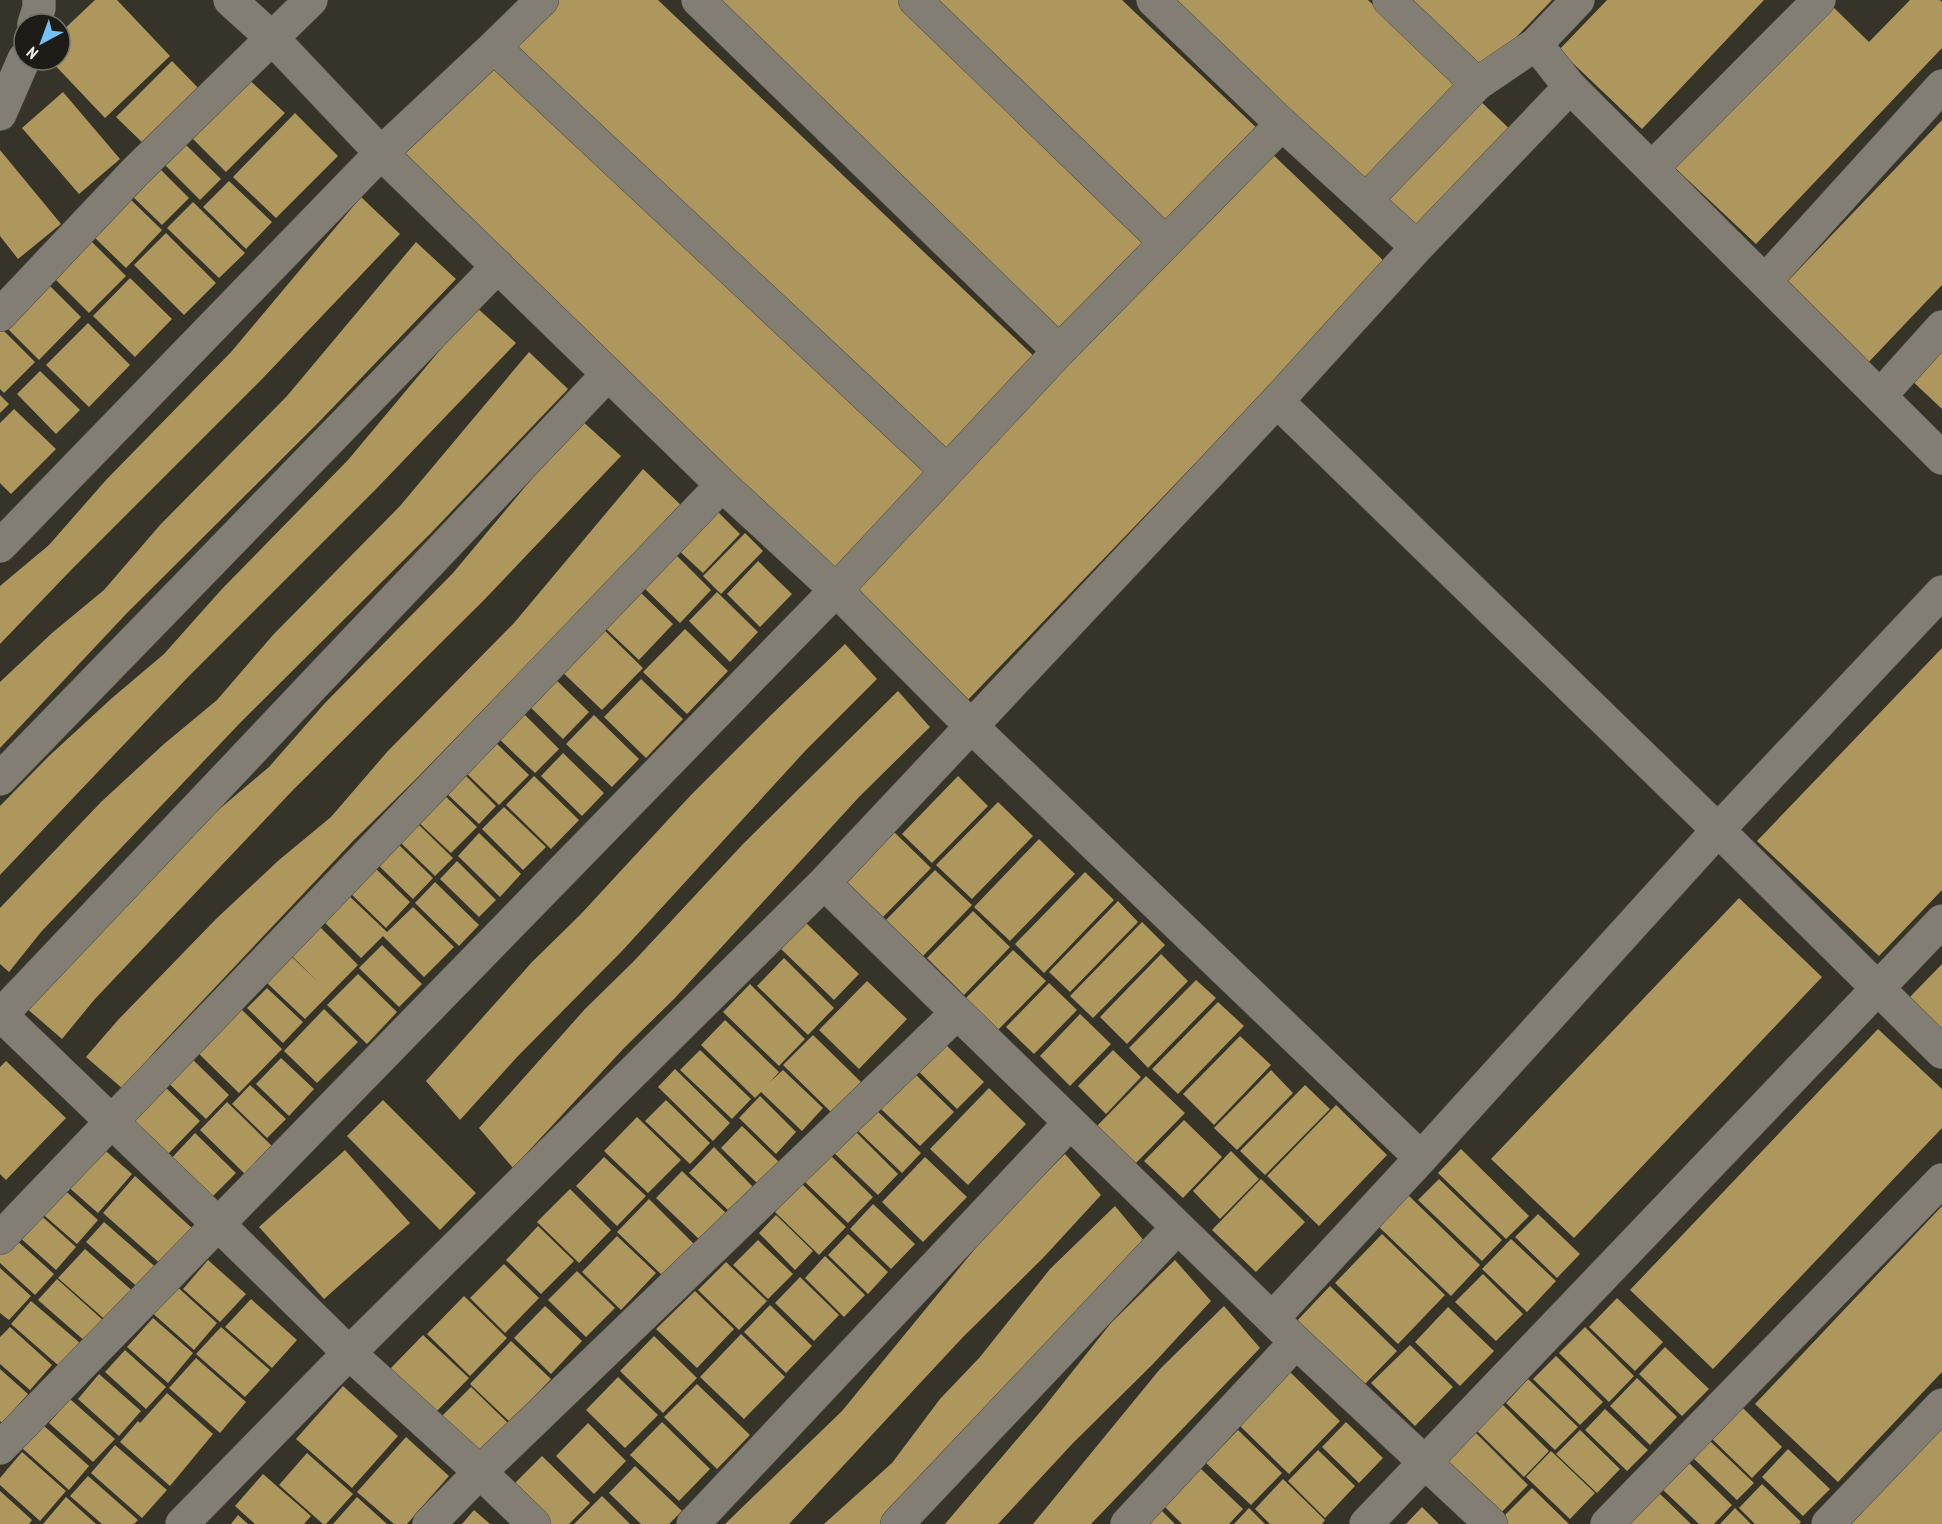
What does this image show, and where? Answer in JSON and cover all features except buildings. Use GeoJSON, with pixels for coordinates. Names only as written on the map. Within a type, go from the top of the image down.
{"type":"FeatureCollection","features":[{"type":"Feature","properties":{"kind":"street"},"geometry":{"type":"LineString","coordinates":[[230,0],[273,39],[381,153],[608,374],[836,590],[971,726],[1421,1158]]}},
{"type":"Feature","properties":{"kind":"street"},"geometry":{"type":"LineString","coordinates":[[0,315],[135,172],[311,0]]}},
{"type":"Feature","properties":{"kind":"street"},"geometry":{"type":"LineString","coordinates":[[0,546],[381,153],[542,0]]}},
{"type":"Feature","properties":{"kind":"street"},"geometry":{"type":"LineString","coordinates":[[698,0],[1059,351]]}},
{"type":"Feature","properties":{"kind":"street"},"geometry":{"type":"LineString","coordinates":[[915,0],[1165,242]]}},
{"type":"Feature","properties":{"kind":"street"},"geometry":{"type":"LineString","coordinates":[[1153,0],[1282,124],[1417,247]]}},
{"type":"Feature","properties":{"kind":"street"},"geometry":{"type":"LineString","coordinates":[[1389,0],[1477,84]]}},
{"type":"Feature","properties":{"kind":"street"},"geometry":{"type":"LineString","coordinates":[[1366,200],[1477,84],[1536,44],[1578,0]]}},
{"type":"Feature","properties":{"kind":"street"},"geometry":{"type":"LineString","coordinates":[[1652,168],[1819,0]]}},
{"type":"Feature","properties":{"kind":"street"},"geometry":{"type":"LineString","coordinates":[[1536,44],[1570,87],[1942,458]]}},
{"type":"Feature","properties":{"kind":"street"},"geometry":{"type":"LineString","coordinates":[[494,47],[947,471]]}},
{"type":"Feature","properties":{"kind":"street"},"geometry":{"type":"LineString","coordinates":[[0,114],[18,72]]}},
{"type":"Feature","properties":{"kind":"street"},"geometry":{"type":"LineString","coordinates":[[1766,280],[1942,86]]}},
{"type":"Feature","properties":{"kind":"street"},"geometry":{"type":"LineString","coordinates":[[182,1524],[348,1353],[824,883],[1277,401],[1417,247],[1570,87]]}},
{"type":"Feature","properties":{"kind":"street"},"geometry":{"type":"LineString","coordinates":[[0,1448],[836,590],[1059,351],[1282,124]]}},
{"type":"Feature","properties":{"kind":"street"},"geometry":{"type":"LineString","coordinates":[[0,779],[498,266]]}},
{"type":"Feature","properties":{"kind":"street"},"geometry":{"type":"LineString","coordinates":[[1880,396],[1942,327]]}},
{"type":"Feature","properties":{"kind":"street"},"geometry":{"type":"LineString","coordinates":[[534,1524],[348,1353],[1,1015],[608,374]]}},
{"type":"Feature","properties":{"kind":"street"},"geometry":{"type":"LineString","coordinates":[[1277,401],[1718,830],[1942,1052]]}},
{"type":"Feature","properties":{"kind":"street"},"geometry":{"type":"LineString","coordinates":[[2,1232],[111,1122],[723,485]]}},
{"type":"Feature","properties":{"kind":"street"},"geometry":{"type":"LineString","coordinates":[[1272,1319],[1718,830],[1942,592]]}},
{"type":"Feature","properties":{"kind":"street"},"geometry":{"type":"LineString","coordinates":[[824,883],[1177,1228],[1491,1524]]}},
{"type":"Feature","properties":{"kind":"street"},"geometry":{"type":"LineString","coordinates":[[1366,1524],[1942,921]]}},
{"type":"Feature","properties":{"kind":"street"},"geometry":{"type":"LineString","coordinates":[[429,1524],[480,1472],[957,1013]]}},
{"type":"Feature","properties":{"kind":"street"},"geometry":{"type":"LineString","coordinates":[[693,1524],[1070,1124]]}},
{"type":"Feature","properties":{"kind":"street"},"geometry":{"type":"LineString","coordinates":[[1607,1524],[1942,1180]]}},
{"type":"Feature","properties":{"kind":"street"},"geometry":{"type":"LineString","coordinates":[[897,1524],[1177,1228]]}},
{"type":"Feature","properties":{"kind":"street"},"geometry":{"type":"LineString","coordinates":[[1127,1524],[1296,1342]]}},
{"type":"Feature","properties":{"kind":"street"},"geometry":{"type":"LineString","coordinates":[[1828,1524],[1942,1405]]}}]}
